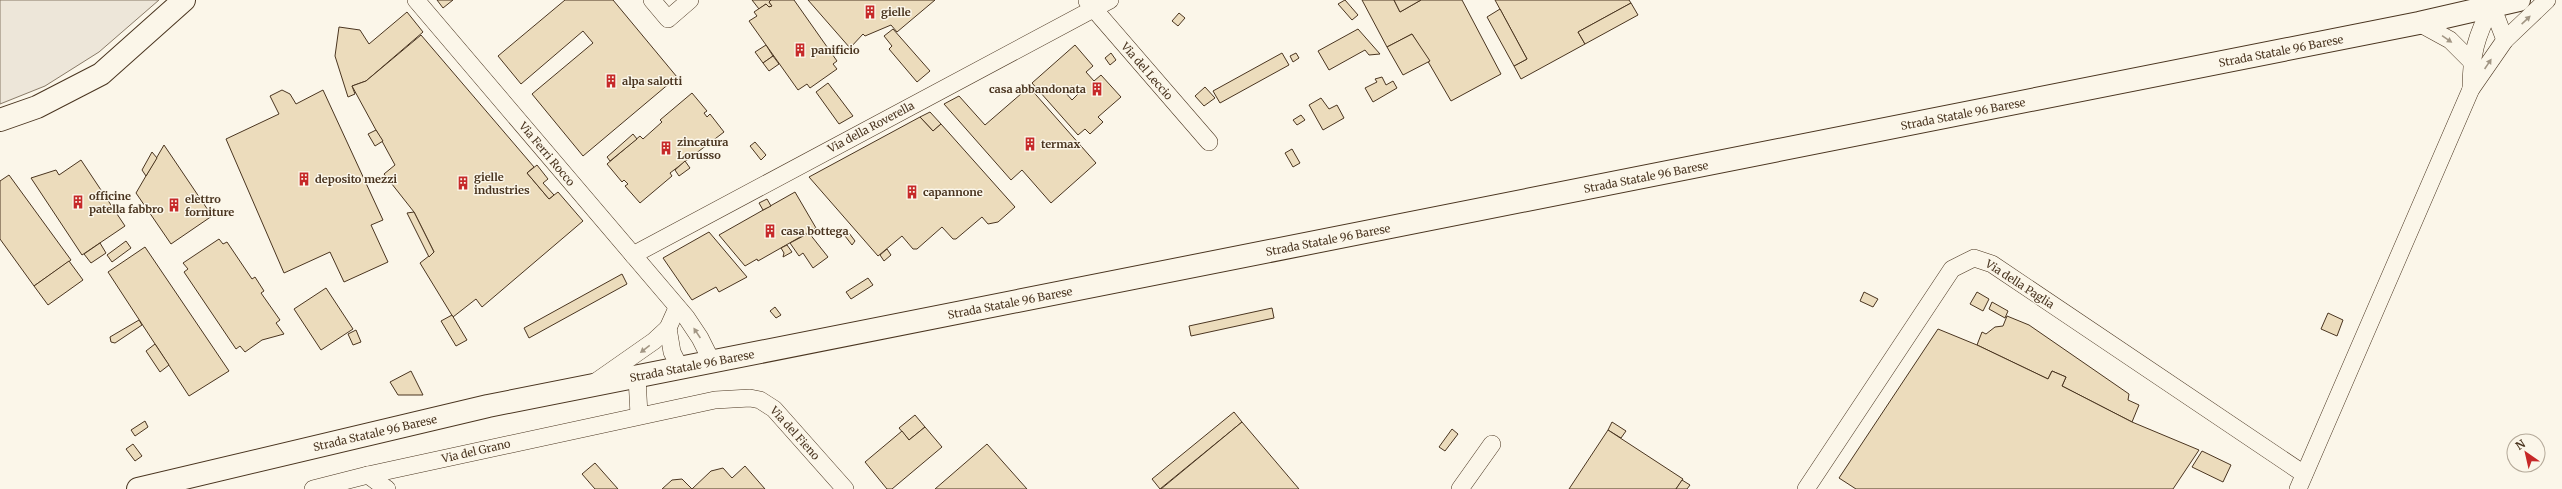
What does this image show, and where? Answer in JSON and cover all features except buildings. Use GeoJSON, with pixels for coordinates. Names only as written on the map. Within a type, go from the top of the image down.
{"type":"FeatureCollection","features":[{"type":"Feature","properties":{"kind":"main road"},"geometry":{"type":"LineString","coordinates":[[0,120],[37,107],[101,74],[184,0]]}},
{"type":"Feature","properties":{"kind":"main road","name":"Strada Statale 96 Barese"},"geometry":{"type":"LineString","coordinates":[[138,489],[488,406],[2419,23],[2451,16],[2483,3],[2519,0]]}},
{"type":"Feature","properties":{"kind":"street","name":"Via Ferri Rocco"},"geometry":{"type":"LineString","coordinates":[[416,0],[677,308],[700,338],[712,362]]}},
{"type":"Feature","properties":{"kind":"street"},"geometry":{"type":"LineString","coordinates":[[652,0],[668,19],[690,0]]}},
{"type":"Feature","properties":{"kind":"street","name":"Via della Roverella"},"geometry":{"type":"LineString","coordinates":[[633,255],[1090,4],[1110,0]]}},
{"type":"Feature","properties":{"kind":"street"},"geometry":{"type":"LineString","coordinates":[[2301,482],[2471,89],[2505,40],[2547,0]]}},
{"type":"Feature","properties":{"kind":"street"},"geometry":{"type":"LineString","coordinates":[[2483,3],[2505,40]]}},
{"type":"Feature","properties":{"kind":"street"},"geometry":{"type":"LineString","coordinates":[[2471,89],[2471,61],[2479,31],[2483,3]]}},
{"type":"Feature","properties":{"kind":"street","name":"Via del Leccio"},"geometry":{"type":"LineString","coordinates":[[1090,4],[1209,142]]}},
{"type":"Feature","properties":{"kind":"street"},"geometry":{"type":"LineString","coordinates":[[2419,23],[2450,40],[2471,61]]}},
{"type":"Feature","properties":{"kind":"street","name":"Via della Paglia"},"geometry":{"type":"LineString","coordinates":[[1806,489],[1952,269],[1963,261],[1974,258],[1992,264],[2301,482]]}},
{"type":"Feature","properties":{"kind":"street"},"geometry":{"type":"LineString","coordinates":[[588,386],[638,354],[668,328],[677,308]]}},
{"type":"Feature","properties":{"kind":"street"},"geometry":{"type":"LineString","coordinates":[[668,328],[672,352],[680,368]]}},
{"type":"Feature","properties":{"kind":"street"},"geometry":{"type":"LineString","coordinates":[[637,377],[639,415]]}},
{"type":"Feature","properties":{"kind":"street","name":"Via del Fieno"},"geometry":{"type":"LineString","coordinates":[[639,415],[715,400],[737,398],[760,400],[774,409],[845,489]]}},
{"type":"Feature","properties":{"kind":"street","name":"Via del Grano"},"geometry":{"type":"LineString","coordinates":[[313,489],[368,475],[639,415]]}},
{"type":"Feature","properties":{"kind":"street"},"geometry":{"type":"LineString","coordinates":[[1460,489],[1492,444]]}},
{"type":"Feature","properties":{"kind":"street"},"geometry":{"type":"LineString","coordinates":[[368,475],[387,489]]}},
{"type":"Feature","properties":{"kind":"shaded area"},"geometry":{"type":"Polygon","coordinates":[[[0,0],[159,0],[99,52],[45,86],[0,104],[0,0]]]}},
{"type":"Feature","properties":{"kind":"place","name":"gielle"},"geometry":{"type":"Point","coordinates":[870,12]}},
{"type":"Feature","properties":{"kind":"place","name":"panificio"},"geometry":{"type":"Point","coordinates":[800,50]}},
{"type":"Feature","properties":{"kind":"place","name":"alpa salotti"},"geometry":{"type":"Point","coordinates":[611,81]}},
{"type":"Feature","properties":{"kind":"place","name":"casa abbandonata"},"geometry":{"type":"Point","coordinates":[1097,89]}},
{"type":"Feature","properties":{"kind":"place","name":"termax"},"geometry":{"type":"Point","coordinates":[1030,144]}},
{"type":"Feature","properties":{"kind":"place","name":"zincatura Lorusso"},"geometry":{"type":"Point","coordinates":[666,148]}},
{"type":"Feature","properties":{"kind":"place","name":"deposito mezzi"},"geometry":{"type":"Point","coordinates":[304,179]}},
{"type":"Feature","properties":{"kind":"place","name":"gielle industries"},"geometry":{"type":"Point","coordinates":[463,183]}},
{"type":"Feature","properties":{"kind":"place","name":"capannone"},"geometry":{"type":"Point","coordinates":[912,192]}},
{"type":"Feature","properties":{"kind":"place","name":"officine patella fabbro"},"geometry":{"type":"Point","coordinates":[78,202]}},
{"type":"Feature","properties":{"kind":"place","name":"elettro forniture"},"geometry":{"type":"Point","coordinates":[174,205]}},
{"type":"Feature","properties":{"kind":"place","name":"casa bottega"},"geometry":{"type":"Point","coordinates":[770,231]}}]}
